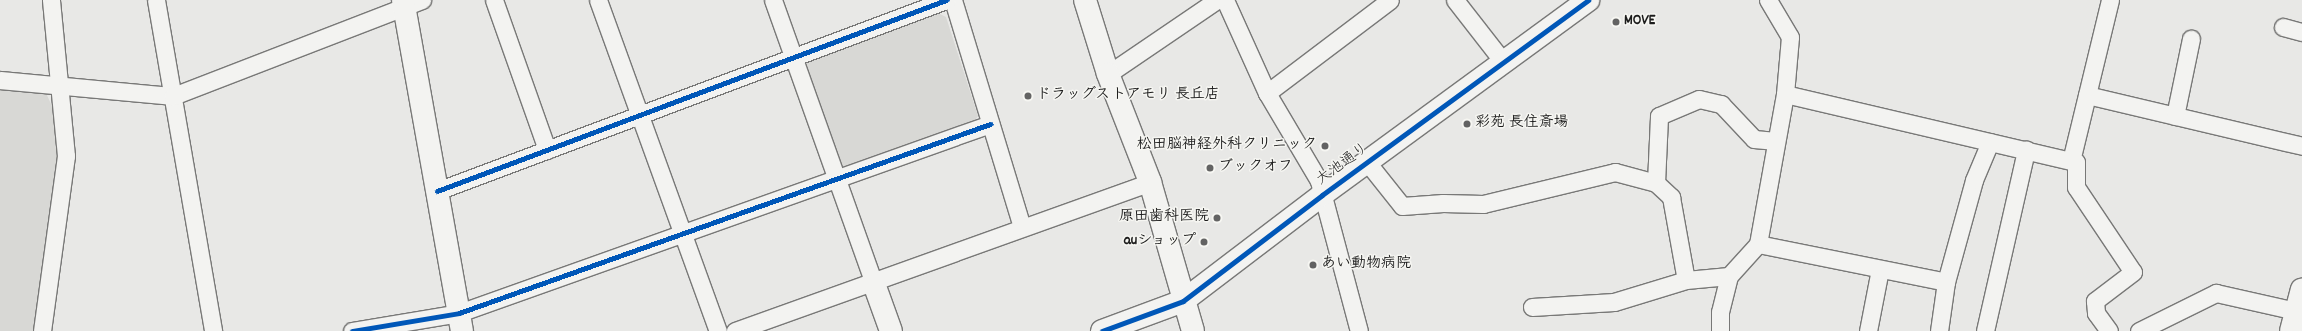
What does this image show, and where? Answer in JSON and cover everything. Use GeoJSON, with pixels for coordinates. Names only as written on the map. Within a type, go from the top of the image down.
{"type":"FeatureCollection","features":[{"type":"Feature","properties":{"kind":"street"},"geometry":{"type":"LineString","coordinates":[[42,331],[66,156],[58,86],[51,0]]}},
{"type":"Feature","properties":{"kind":"street"},"geometry":{"type":"LineString","coordinates":[[156,0],[213,331]]}},
{"type":"Feature","properties":{"kind":"street"},"geometry":{"type":"LineString","coordinates":[[494,0],[547,150]]}},
{"type":"Feature","properties":{"kind":"street"},"geometry":{"type":"LineString","coordinates":[[598,0],[718,331]]}},
{"type":"Feature","properties":{"kind":"street"},"geometry":{"type":"LineString","coordinates":[[773,0],[891,331]]}},
{"type":"Feature","properties":{"kind":"street"},"geometry":{"type":"LineString","coordinates":[[437,191],[946,0]]}},
{"type":"Feature","properties":{"kind":"street"},"geometry":{"type":"LineString","coordinates":[[953,0],[1022,227]]}},
{"type":"Feature","properties":{"kind":"street"},"geometry":{"type":"LineString","coordinates":[[1085,0],[1108,74],[1150,182],[1183,301],[1193,331]]}},
{"type":"Feature","properties":{"kind":"street"},"geometry":{"type":"LineString","coordinates":[[1108,74],[1217,0]]}},
{"type":"Feature","properties":{"kind":"street"},"geometry":{"type":"LineString","coordinates":[[1225,0],[1267,93],[1319,181],[1359,331]]}},
{"type":"Feature","properties":{"kind":"street"},"geometry":{"type":"LineString","coordinates":[[1267,93],[1390,0]]}},
{"type":"Feature","properties":{"kind":"street"},"geometry":{"type":"LineString","coordinates":[[1455,0],[1504,63]]}},
{"type":"Feature","properties":{"kind":"street","name":"大池通り"},"geometry":{"type":"LineString","coordinates":[[1102,331],[1183,301],[1322,195],[1588,0]]}},
{"type":"Feature","properties":{"kind":"street"},"geometry":{"type":"LineString","coordinates":[[1720,331],[1720,312],[1729,276],[1758,244],[1785,94],[1790,37],[1768,0]]}},
{"type":"Feature","properties":{"kind":"street"},"geometry":{"type":"LineString","coordinates":[[2071,161],[2110,0]]}},
{"type":"Feature","properties":{"kind":"street"},"geometry":{"type":"LineString","coordinates":[[0,80],[173,96],[410,2],[437,191],[461,322]]}},
{"type":"Feature","properties":{"kind":"street"},"geometry":{"type":"LineString","coordinates":[[2283,27],[2302,32]]}},
{"type":"Feature","properties":{"kind":"street"},"geometry":{"type":"LineString","coordinates":[[2175,116],[2191,39]]}},
{"type":"Feature","properties":{"kind":"street"},"geometry":{"type":"LineString","coordinates":[[1785,94],[2076,162],[2076,187],[2133,272],[2095,301],[2096,313],[2109,331]]}},
{"type":"Feature","properties":{"kind":"street"},"geometry":{"type":"LineString","coordinates":[[2087,95],[2302,146]]}},
{"type":"Feature","properties":{"kind":"street"},"geometry":{"type":"LineString","coordinates":[[1656,184],[1659,116],[1699,99],[1721,104],[1754,139],[1776,141]]}},
{"type":"Feature","properties":{"kind":"street"},"geometry":{"type":"LineString","coordinates":[[352,331],[461,322],[682,233],[990,124]]}},
{"type":"Feature","properties":{"kind":"street"},"geometry":{"type":"LineString","coordinates":[[1939,331],[1946,282],[1974,180],[1990,142]]}},
{"type":"Feature","properties":{"kind":"street"},"geometry":{"type":"LineString","coordinates":[[1985,331],[2026,150]]}},
{"type":"Feature","properties":{"kind":"street"},"geometry":{"type":"LineString","coordinates":[[1367,162],[1402,206],[1443,203],[1483,204],[1616,172],[1656,184],[1671,197],[1686,280]]}},
{"type":"Feature","properties":{"kind":"street"},"geometry":{"type":"LineString","coordinates":[[735,331],[1150,182]]}},
{"type":"Feature","properties":{"kind":"street"},"geometry":{"type":"LineString","coordinates":[[1758,244],[1946,282]]}},
{"type":"Feature","properties":{"kind":"street"},"geometry":{"type":"LineString","coordinates":[[1868,331],[1880,269]]}},
{"type":"Feature","properties":{"kind":"street"},"geometry":{"type":"LineString","coordinates":[[1532,307],[1614,302],[1686,280],[1729,276]]}},
{"type":"Feature","properties":{"kind":"street"},"geometry":{"type":"LineString","coordinates":[[2139,331],[2216,293],[2298,304]]}},
{"type":"Feature","properties":{"kind":"shaded area"},"geometry":{"type":"Polygon","coordinates":[[[938,13],[946,17],[978,116],[971,126],[850,167],[839,165],[805,67],[809,59],[938,13]]]}},
{"type":"Feature","properties":{"kind":"shaded area"},"geometry":{"type":"Polygon","coordinates":[[[0,88],[46,93],[51,104],[54,105],[56,144],[61,150],[47,331],[0,331],[0,88]]]}},
{"type":"Feature","properties":{"kind":"cycle path"},"geometry":{"type":"LineString","coordinates":[[437,191],[946,0]]}},
{"type":"Feature","properties":{"kind":"cycle path"},"geometry":{"type":"LineString","coordinates":[[1102,331],[1183,301],[1322,195],[1588,0]]}},
{"type":"Feature","properties":{"kind":"cycle path"},"geometry":{"type":"LineString","coordinates":[[352,331],[459,313],[990,124]]}},
{"type":"Feature","properties":{"kind":"place","name":"MOVE"},"geometry":{"type":"Point","coordinates":[1616,22]}},
{"type":"Feature","properties":{"kind":"place","name":"ドラッグストアモリ 長丘店"},"geometry":{"type":"Point","coordinates":[1028,96]}},
{"type":"Feature","properties":{"kind":"place","name":"彩苑 長住斎場"},"geometry":{"type":"Point","coordinates":[1467,124]}},
{"type":"Feature","properties":{"kind":"place","name":"松田脳神経外科クリニック"},"geometry":{"type":"Point","coordinates":[1325,146]}},
{"type":"Feature","properties":{"kind":"place","name":"ブックオフ"},"geometry":{"type":"Point","coordinates":[1210,168]}},
{"type":"Feature","properties":{"kind":"place","name":"原田歯科医院"},"geometry":{"type":"Point","coordinates":[1217,218]}},
{"type":"Feature","properties":{"kind":"place","name":"auショップ"},"geometry":{"type":"Point","coordinates":[1204,242]}},
{"type":"Feature","properties":{"kind":"place","name":"あい動物病院"},"geometry":{"type":"Point","coordinates":[1313,265]}}]}
